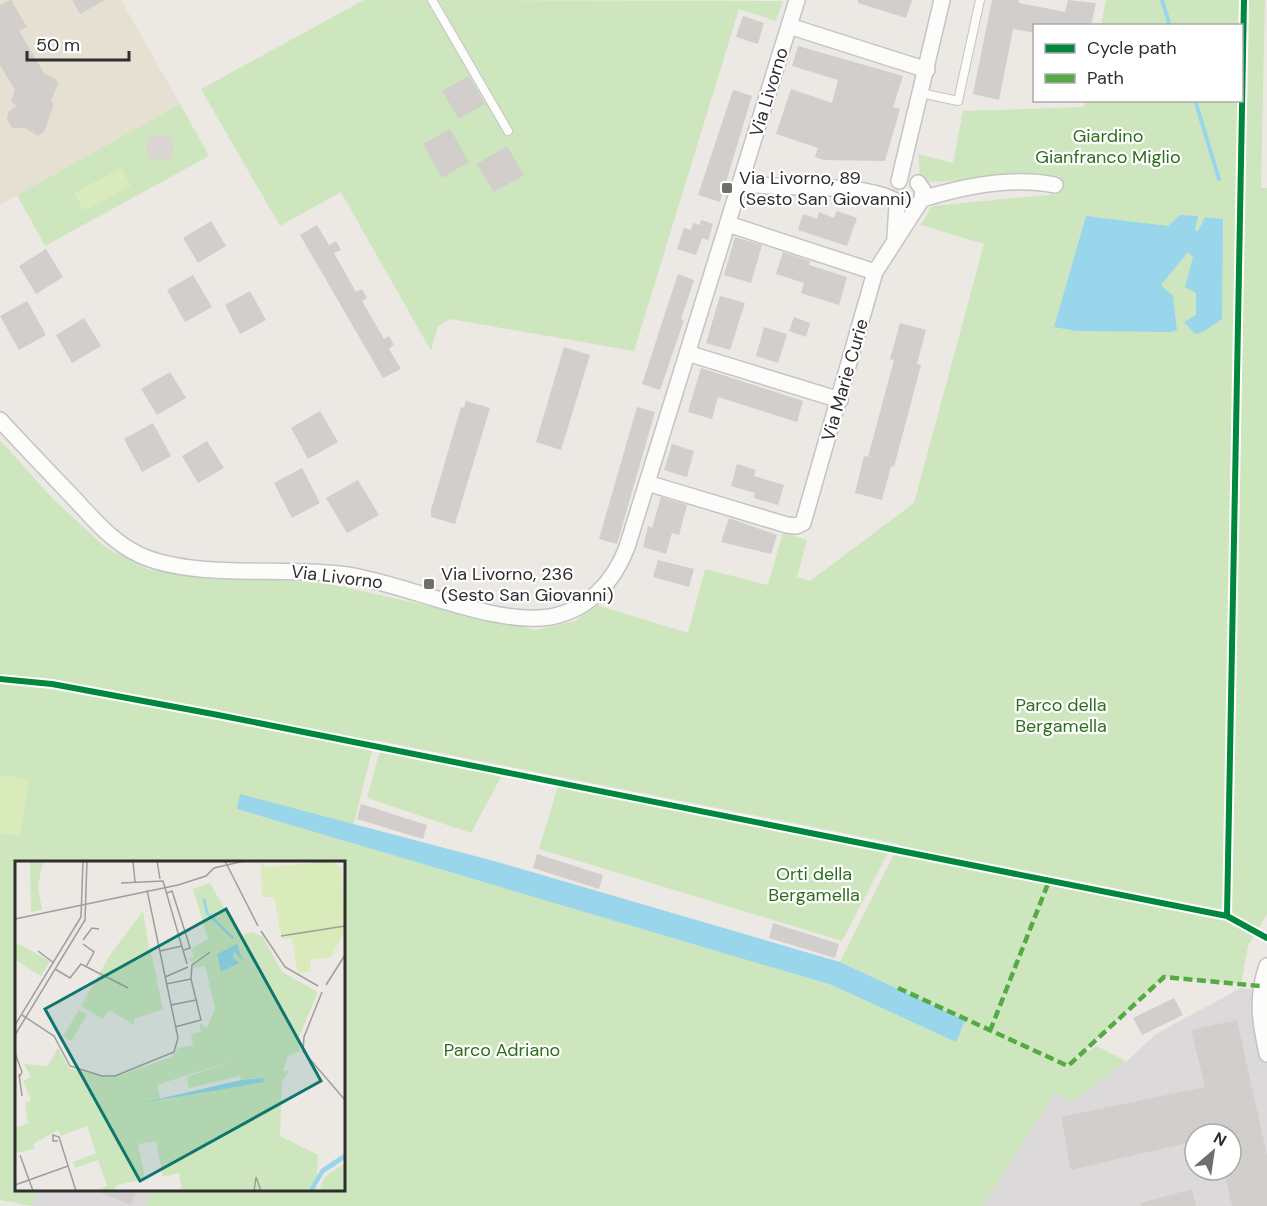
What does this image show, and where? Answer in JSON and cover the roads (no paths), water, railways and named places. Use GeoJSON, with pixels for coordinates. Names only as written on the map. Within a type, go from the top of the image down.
{"type":"FeatureCollection","features":[{"type":"Feature","properties":{"kind":"street","name":"Via Livorno"},"geometry":{"type":"LineString","coordinates":[[0,420],[105,531],[123,545],[150,559],[189,568],[345,575],[512,617],[534,618],[564,613],[582,606],[598,592],[623,557],[797,0]]}},
{"type":"Feature","properties":{"kind":"street"},"geometry":{"type":"LineString","coordinates":[[896,202],[893,191],[898,182],[909,141],[942,0]]}},
{"type":"Feature","properties":{"kind":"street"},"geometry":{"type":"LineString","coordinates":[[789,26],[927,70]]}},
{"type":"Feature","properties":{"kind":"street"},"geometry":{"type":"LineString","coordinates":[[909,141],[917,182],[923,190],[921,202]]}},
{"type":"Feature","properties":{"kind":"street"},"geometry":{"type":"LineString","coordinates":[[740,183],[762,187],[874,191],[908,178],[930,187],[957,188],[1040,182],[1055,185]]}},
{"type":"Feature","properties":{"kind":"street"},"geometry":{"type":"LineString","coordinates":[[874,191],[906,209],[957,188]]}},
{"type":"Feature","properties":{"kind":"street","name":"Via Marie Curie"},"geometry":{"type":"LineString","coordinates":[[894,240],[896,202]]}},
{"type":"Feature","properties":{"kind":"street","name":"Via Marie Curie"},"geometry":{"type":"LineString","coordinates":[[647,483],[786,525],[796,526],[803,522],[875,273],[894,240],[921,202]]}},
{"type":"Feature","properties":{"kind":"street"},"geometry":{"type":"LineString","coordinates":[[728,224],[875,273]]}},
{"type":"Feature","properties":{"kind":"street"},"geometry":{"type":"LineString","coordinates":[[687,353],[840,400]]}},
{"type":"Feature","properties":{"kind":"street"},"geometry":{"type":"LineString","coordinates":[[1267,966],[1259,989],[1258,1013],[1267,1054]]}},
{"type":"Feature","properties":{"kind":"lane"},"geometry":{"type":"LineString","coordinates":[[432,0],[508,131]]}},
{"type":"Feature","properties":{"kind":"lane"},"geometry":{"type":"LineString","coordinates":[[921,93],[958,101],[980,0]]}},
{"type":"Feature","properties":{"kind":"water"},"geometry":{"type":"Polygon","coordinates":[[[1180,215],[1198,216],[1195,230],[1198,231],[1205,217],[1223,219],[1222,319],[1203,332],[1195,334],[1184,322],[1196,315],[1196,293],[1185,287],[1193,257],[1188,252],[1161,285],[1173,296],[1177,330],[1172,332],[1076,331],[1054,327],[1086,216],[1168,226],[1180,215]]]}},
{"type":"Feature","properties":{"kind":"water"},"geometry":{"type":"Polygon","coordinates":[[[240,794],[494,861],[840,962],[965,1020],[956,1042],[832,985],[237,809],[240,794]]]}},
{"type":"Feature","properties":{"kind":"waterway"},"geometry":{"type":"LineString","coordinates":[[1162,0],[1169,24]]}},
{"type":"Feature","properties":{"kind":"waterway"},"geometry":{"type":"LineString","coordinates":[[1196,102],[1219,179]]}},
{"type":"Feature","properties":{"kind":"place","name":"Via Livorno, 89 (Sesto San Giovanni)"},"geometry":{"type":"Point","coordinates":[727,188]}},
{"type":"Feature","properties":{"kind":"place","name":"Via Livorno, 236 (Sesto San Giovanni)"},"geometry":{"type":"Point","coordinates":[429,584]}},
{"type":"Feature","properties":{"kind":"park label","name":"Giardino Gianfranco Miglio"},"geometry":{"type":"Point","coordinates":[1108,146]}},
{"type":"Feature","properties":{"kind":"park label","name":"Parco della Bergamella"},"geometry":{"type":"Point","coordinates":[1061,715]}},
{"type":"Feature","properties":{"kind":"park label","name":"Orti della Bergamella"},"geometry":{"type":"Point","coordinates":[814,884]}},
{"type":"Feature","properties":{"kind":"park label","name":"Parco Adriano"},"geometry":{"type":"Point","coordinates":[502,1050]}}]}
